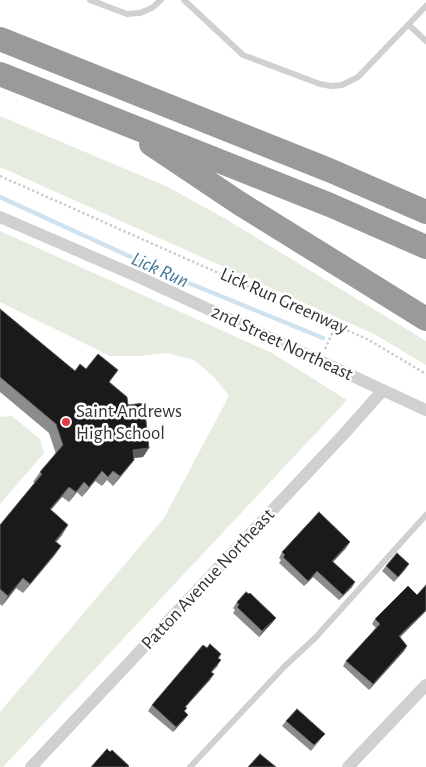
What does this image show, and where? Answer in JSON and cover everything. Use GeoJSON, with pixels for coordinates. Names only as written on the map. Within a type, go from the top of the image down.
{"type":"FeatureCollection","features":[{"type":"Feature","properties":{"kind":"highway"},"geometry":{"type":"LineString","coordinates":[[0,39],[329,170],[426,212]]}},
{"type":"Feature","properties":{"kind":"highway"},"geometry":{"type":"LineString","coordinates":[[0,74],[330,205],[426,247]]}},
{"type":"Feature","properties":{"kind":"highway"},"geometry":{"type":"LineString","coordinates":[[112,118],[239,203],[426,319]]}},
{"type":"Feature","properties":{"kind":"street","name":"2nd Street Northeast"},"geometry":{"type":"LineString","coordinates":[[0,216],[141,278],[426,410]]}},
{"type":"Feature","properties":{"kind":"street","name":"Patton Avenue Northeast"},"geometry":{"type":"LineString","coordinates":[[31,767],[343,435],[382,390]]}},
{"type":"Feature","properties":{"kind":"street"},"geometry":{"type":"LineString","coordinates":[[348,767],[426,685]]}},
{"type":"Feature","properties":{"kind":"lane"},"geometry":{"type":"LineString","coordinates":[[90,0],[127,14],[140,13],[152,8],[161,0]]}},
{"type":"Feature","properties":{"kind":"lane"},"geometry":{"type":"LineString","coordinates":[[184,0],[243,55],[320,84],[331,86],[342,85],[358,77],[426,6]]}},
{"type":"Feature","properties":{"kind":"lane"},"geometry":{"type":"LineString","coordinates":[[409,25],[426,41]]}},
{"type":"Feature","properties":{"kind":"lane"},"geometry":{"type":"LineString","coordinates":[[190,767],[284,667],[316,637],[426,515]]}},
{"type":"Feature","properties":{"kind":"path","name":"Lick Run Greenway"},"geometry":{"type":"LineString","coordinates":[[0,176],[369,340],[426,374]]}},
{"type":"Feature","properties":{"kind":"path"},"geometry":{"type":"LineString","coordinates":[[325,348],[336,325]]}},
{"type":"Feature","properties":{"kind":"shaded area"},"geometry":{"type":"Polygon","coordinates":[[[0,116],[168,187],[224,218],[426,341],[426,365],[374,334],[0,167],[0,116]]]}},
{"type":"Feature","properties":{"kind":"shaded area"},"geometry":{"type":"Polygon","coordinates":[[[0,231],[272,353],[347,400],[3,767],[0,767],[0,712],[164,518],[229,396],[214,377],[194,360],[167,353],[140,356],[110,356],[0,302],[0,231]]]}},
{"type":"Feature","properties":{"kind":"shaded area"},"geometry":{"type":"Polygon","coordinates":[[[12,416],[40,439],[44,453],[0,504],[0,417],[12,416]]]}},
{"type":"Feature","properties":{"kind":"building"},"geometry":{"type":"Polygon","coordinates":[[[0,309],[75,371],[80,364],[86,369],[98,354],[118,370],[109,382],[127,397],[128,405],[144,403],[149,448],[133,450],[134,460],[120,476],[113,471],[108,477],[102,471],[89,487],[84,482],[76,492],[69,487],[50,509],[68,525],[55,541],[61,546],[30,584],[23,578],[8,596],[0,589],[0,525],[63,445],[56,424],[0,377],[0,309]]]}},
{"type":"Feature","properties":{"kind":"building"},"geometry":{"type":"Polygon","coordinates":[[[319,512],[350,542],[332,561],[355,582],[343,595],[317,571],[308,581],[283,557],[285,555],[282,552],[319,512]]]}},
{"type":"Feature","properties":{"kind":"building"},"geometry":{"type":"Polygon","coordinates":[[[397,553],[409,564],[398,577],[386,566],[397,553]]]}},
{"type":"Feature","properties":{"kind":"building"},"geometry":{"type":"Polygon","coordinates":[[[426,585],[426,610],[399,636],[407,646],[373,684],[346,661],[380,624],[375,619],[408,586],[417,595],[426,585]]]}},
{"type":"Feature","properties":{"kind":"building"},"geometry":{"type":"Polygon","coordinates":[[[246,592],[250,593],[276,618],[262,631],[237,607],[239,605],[237,602],[246,592]]]}},
{"type":"Feature","properties":{"kind":"building"},"geometry":{"type":"Polygon","coordinates":[[[210,644],[221,654],[218,658],[221,660],[211,672],[214,674],[185,707],[187,708],[184,711],[188,715],[176,727],[152,705],[203,645],[207,648],[210,644]]]}},
{"type":"Feature","properties":{"kind":"building"},"geometry":{"type":"Polygon","coordinates":[[[297,709],[325,734],[314,745],[286,721],[297,709]]]}},
{"type":"Feature","properties":{"kind":"building"},"geometry":{"type":"Polygon","coordinates":[[[107,749],[110,752],[112,750],[129,766],[91,767],[107,749]]]}},
{"type":"Feature","properties":{"kind":"building"},"geometry":{"type":"Polygon","coordinates":[[[260,754],[276,767],[248,767],[260,754]]]}},
{"type":"Feature","properties":{"kind":"waterway","name":"Lick Run"},"geometry":{"type":"LineString","coordinates":[[0,197],[179,279],[323,338]]}},
{"type":"Feature","properties":{"kind":"place","name":"Saint Andrews High School"},"geometry":{"type":"Point","coordinates":[66,422]}}]}
